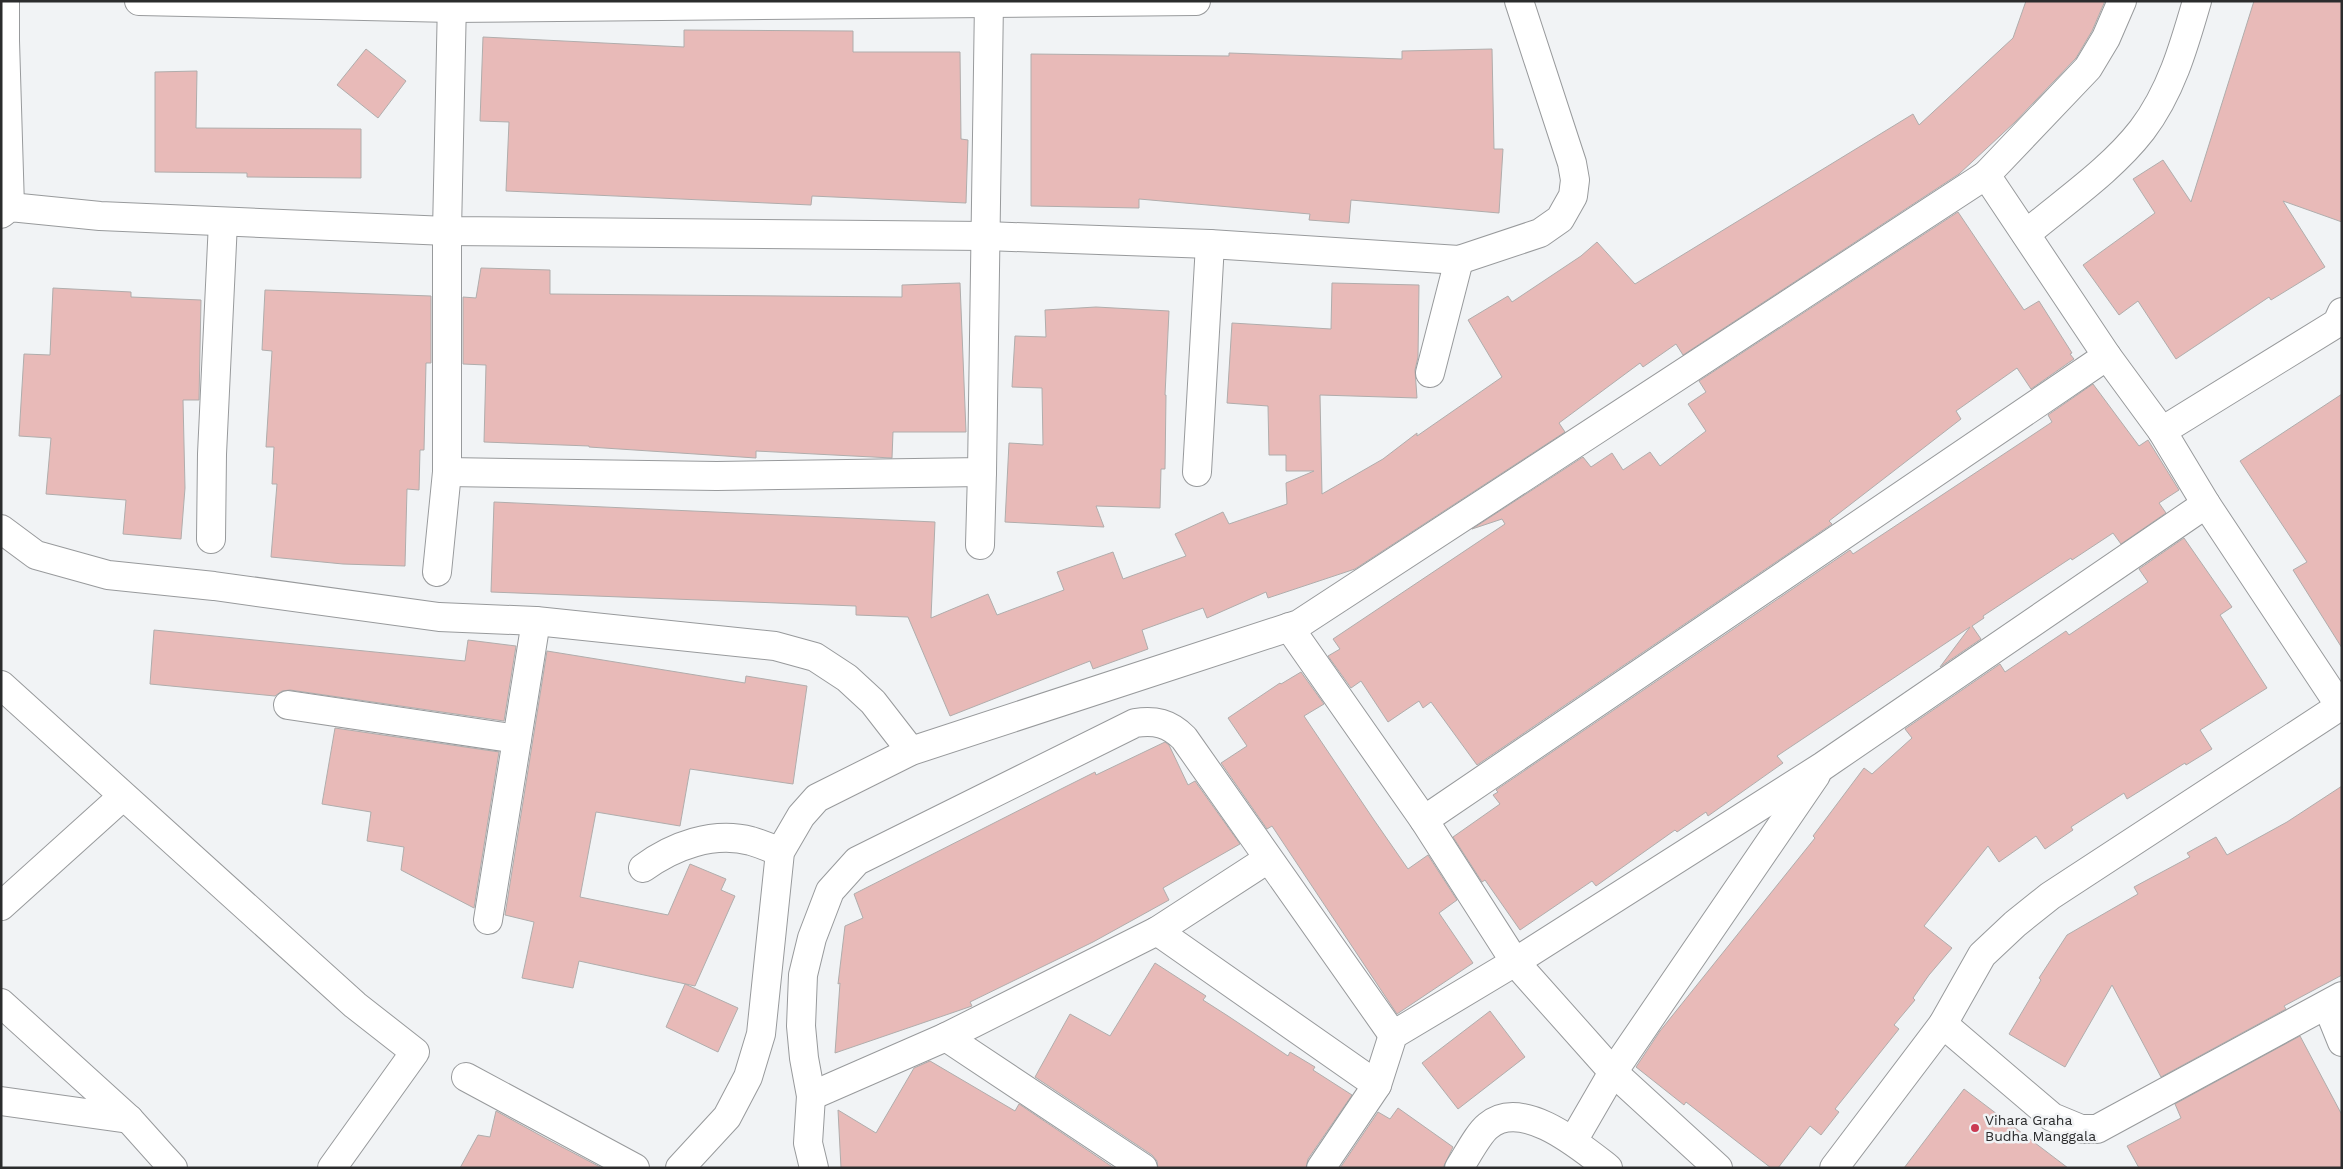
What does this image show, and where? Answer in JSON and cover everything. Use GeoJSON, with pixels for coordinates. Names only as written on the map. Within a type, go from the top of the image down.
{"type":"FeatureCollection","features":[{"type":"Feature","properties":{"kind":"street"},"geometry":{"type":"LineString","coordinates":[[6,1],[3,41],[6,210],[447,232],[986,236],[1210,244],[1459,260],[1540,233],[1560,219],[1573,196],[1575,180],[1572,163],[1519,1]]}},
{"type":"Feature","properties":{"kind":"street"},"geometry":{"type":"LineString","coordinates":[[139,1],[452,5],[1196,1]]}},
{"type":"Feature","properties":{"kind":"street"},"geometry":{"type":"LineString","coordinates":[[680,1168],[727,1117],[748,1077],[761,1034],[780,852],[801,816],[817,798],[911,751],[1299,624],[1986,175],[2088,68],[2106,38],[2122,1]]}},
{"type":"Feature","properties":{"kind":"street"},"geometry":{"type":"LineString","coordinates":[[2026,234],[2110,164],[2142,131],[2160,102],[2174,72],[2197,1]]}},
{"type":"Feature","properties":{"kind":"street"},"geometry":{"type":"LineString","coordinates":[[980,545],[989,3]]}},
{"type":"Feature","properties":{"kind":"street"},"geometry":{"type":"LineString","coordinates":[[437,572],[447,472],[447,232],[452,5]]}},
{"type":"Feature","properties":{"kind":"street"},"geometry":{"type":"LineString","coordinates":[[1834,1168],[1944,1024],[1982,955],[2022,918],[2050,896],[2341,705],[2206,504],[2162,431],[2107,356],[1986,175]]}},
{"type":"Feature","properties":{"kind":"street"},"geometry":{"type":"LineString","coordinates":[[211,539],[212,454],[223,222]]}},
{"type":"Feature","properties":{"kind":"street"},"geometry":{"type":"LineString","coordinates":[[1197,472],[1210,244]]}},
{"type":"Feature","properties":{"kind":"street"},"geometry":{"type":"LineString","coordinates":[[1430,374],[1459,260]]}},
{"type":"Feature","properties":{"kind":"street"},"geometry":{"type":"LineString","coordinates":[[2162,431],[2340,319]]}},
{"type":"Feature","properties":{"kind":"street"},"geometry":{"type":"LineString","coordinates":[[1424,820],[2107,356]]}},
{"type":"Feature","properties":{"kind":"street"},"geometry":{"type":"LineString","coordinates":[[447,472],[717,476],[982,472]]}},
{"type":"Feature","properties":{"kind":"street"},"geometry":{"type":"LineString","coordinates":[[1321,1168],[1377,1085],[1393,1034],[1515,962],[1823,766],[2206,504]]}},
{"type":"Feature","properties":{"kind":"street"},"geometry":{"type":"LineString","coordinates":[[1,530],[36,555],[108,574],[214,586],[439,617],[536,621],[775,646],[815,657],[847,678],[873,702],[911,751]]}},
{"type":"Feature","properties":{"kind":"street"},"geometry":{"type":"LineString","coordinates":[[488,920],[536,621]]}},
{"type":"Feature","properties":{"kind":"street"},"geometry":{"type":"LineString","coordinates":[[1289,627],[1424,820],[1515,962],[1613,1072],[1718,1168]]}},
{"type":"Feature","properties":{"kind":"street"},"geometry":{"type":"LineString","coordinates":[[1,685],[122,797],[355,1005],[416,1052],[332,1168]]}},
{"type":"Feature","properties":{"kind":"street"},"geometry":{"type":"LineString","coordinates":[[288,705],[516,739]]}},
{"type":"Feature","properties":{"kind":"street"},"geometry":{"type":"LineString","coordinates":[[814,1168],[808,1144],[811,1096],[804,1058],[801,1026],[803,975],[812,938],[830,891],[857,861],[1135,724],[1148,721],[1163,723],[1176,729],[1184,738],[1393,1034]]}},
{"type":"Feature","properties":{"kind":"street"},"geometry":{"type":"LineString","coordinates":[[1573,1142],[1613,1072],[1823,766]]}},
{"type":"Feature","properties":{"kind":"street"},"geometry":{"type":"LineString","coordinates":[[1,906],[122,797]]}},
{"type":"Feature","properties":{"kind":"street"},"geometry":{"type":"LineString","coordinates":[[643,868],[670,851],[704,840],[750,841],[780,852]]}},
{"type":"Feature","properties":{"kind":"street"},"geometry":{"type":"LineString","coordinates":[[811,1096],[946,1037],[1157,931],[1268,859]]}},
{"type":"Feature","properties":{"kind":"street"},"geometry":{"type":"LineString","coordinates":[[1157,931],[1377,1085]]}},
{"type":"Feature","properties":{"kind":"street"},"geometry":{"type":"LineString","coordinates":[[1944,1024],[2052,1117],[2081,1129],[2097,1129],[2334,1000],[2342,1042]]}},
{"type":"Feature","properties":{"kind":"street"},"geometry":{"type":"LineString","coordinates":[[1,1003],[129,1119],[173,1168]]}},
{"type":"Feature","properties":{"kind":"street"},"geometry":{"type":"LineString","coordinates":[[946,1037],[1143,1168]]}},
{"type":"Feature","properties":{"kind":"street"},"geometry":{"type":"LineString","coordinates":[[466,1077],[635,1168]]}},
{"type":"Feature","properties":{"kind":"street"},"geometry":{"type":"LineString","coordinates":[[1,1101],[129,1119]]}},
{"type":"Feature","properties":{"kind":"street"},"geometry":{"type":"LineString","coordinates":[[1459,1168],[1487,1126],[1511,1117],[1534,1121],[1573,1142],[1608,1168]]}},
{"type":"Feature","properties":{"kind":"building"},"geometry":{"type":"Polygon","coordinates":[[[2026,1],[2105,1],[2092,31],[2076,58],[2015,122],[1959,174],[1683,355],[1676,344],[1643,367],[1640,363],[1559,423],[1565,432],[1355,569],[1268,598],[1266,592],[1207,618],[1203,608],[1142,630],[1148,649],[1093,669],[1090,661],[950,716],[908,617],[856,615],[856,606],[491,592],[494,502],[935,522],[931,618],[988,594],[997,615],[1064,590],[1057,572],[1113,552],[1123,579],[1186,556],[1175,534],[1223,512],[1229,524],[1287,504],[1286,483],[1314,471],[1286,471],[1286,455],[1269,455],[1268,406],[1227,403],[1232,323],[1331,329],[1332,283],[1419,285],[1418,357],[1415,370],[1417,398],[1320,395],[1322,494],[1383,459],[1417,433],[1417,436],[1502,377],[1468,320],[1508,296],[1512,302],[1581,256],[1597,242],[1635,284],[1913,114],[1919,125],[2013,38],[2026,1]]]}},
{"type":"Feature","properties":{"kind":"building"},"geometry":{"type":"Polygon","coordinates":[[[2254,1],[2342,1],[2342,222],[2283,201],[2325,267],[2271,300],[2269,297],[2176,359],[2138,301],[2119,315],[2083,265],[2155,213],[2133,179],[2163,160],[2191,202],[2254,1]]]}},
{"type":"Feature","properties":{"kind":"building"},"geometry":{"type":"Polygon","coordinates":[[[684,30],[853,31],[853,52],[960,52],[961,139],[968,140],[966,203],[812,196],[811,205],[506,191],[509,122],[480,121],[483,37],[684,47],[684,30]]]}},
{"type":"Feature","properties":{"kind":"building"},"geometry":{"type":"Polygon","coordinates":[[[366,49],[406,81],[378,118],[337,85],[366,49]]]}},
{"type":"Feature","properties":{"kind":"building"},"geometry":{"type":"Polygon","coordinates":[[[1492,49],[1494,149],[1503,149],[1499,213],[1351,200],[1349,223],[1309,220],[1310,214],[1139,199],[1139,208],[1031,206],[1031,54],[1229,56],[1229,53],[1402,59],[1402,51],[1492,49]]]}},
{"type":"Feature","properties":{"kind":"building"},"geometry":{"type":"Polygon","coordinates":[[[197,71],[196,128],[361,129],[361,178],[247,177],[247,173],[155,172],[155,72],[197,71]]]}},
{"type":"Feature","properties":{"kind":"building"},"geometry":{"type":"Polygon","coordinates":[[[1958,212],[2024,310],[2039,301],[2074,359],[2031,389],[2017,368],[1956,411],[1961,419],[1829,521],[1832,524],[1477,765],[1431,702],[1423,708],[1419,701],[1388,722],[1361,681],[1351,688],[1328,656],[1340,649],[1333,639],[1505,524],[1502,519],[1472,529],[1583,457],[1591,467],[1612,453],[1623,470],[1650,452],[1660,466],[1706,431],[1688,404],[1706,392],[1699,381],[1958,212]]]}},
{"type":"Feature","properties":{"kind":"building"},"geometry":{"type":"Polygon","coordinates":[[[481,268],[550,270],[550,294],[902,297],[902,285],[960,283],[966,432],[893,432],[892,458],[756,451],[756,458],[589,446],[484,442],[486,365],[463,364],[463,297],[476,298],[481,268]]]}},
{"type":"Feature","properties":{"kind":"building"},"geometry":{"type":"Polygon","coordinates":[[[53,288],[131,292],[131,297],[201,300],[199,400],[183,400],[185,488],[181,539],[123,534],[126,500],[46,494],[51,438],[19,436],[24,354],[50,355],[53,288]]]}},
{"type":"Feature","properties":{"kind":"building"},"geometry":{"type":"Polygon","coordinates":[[[265,290],[431,296],[431,363],[426,363],[424,450],[420,450],[419,490],[407,489],[405,566],[343,564],[271,557],[277,484],[272,484],[274,447],[266,447],[272,351],[262,350],[265,290]]]}},
{"type":"Feature","properties":{"kind":"building"},"geometry":{"type":"Polygon","coordinates":[[[1096,307],[1169,311],[1165,395],[1165,469],[1161,469],[1160,508],[1096,506],[1104,527],[1005,522],[1009,443],[1043,445],[1042,388],[1012,387],[1015,336],[1046,337],[1045,310],[1096,307]]]}},
{"type":"Feature","properties":{"kind":"building"},"geometry":{"type":"Polygon","coordinates":[[[2093,384],[2139,446],[2148,440],[2179,490],[2159,503],[2166,513],[2121,544],[2113,533],[2072,560],[2071,558],[1983,616],[1984,618],[1972,626],[1981,639],[1940,667],[1970,627],[1777,756],[1783,763],[1708,816],[1706,812],[1677,832],[1675,830],[1596,886],[1592,881],[1520,930],[1485,880],[1482,882],[1453,837],[1500,804],[1493,795],[1498,792],[1496,790],[1850,550],[1853,554],[2052,422],[2048,415],[2093,384]]]}},
{"type":"Feature","properties":{"kind":"building"},"geometry":{"type":"Polygon","coordinates":[[[2342,394],[2342,648],[2293,570],[2307,562],[2240,461],[2342,394]]]}},
{"type":"Feature","properties":{"kind":"building"},"geometry":{"type":"Polygon","coordinates":[[[2184,538],[2232,607],[2220,615],[2267,688],[2200,730],[2212,749],[2186,765],[2185,763],[2127,799],[2124,793],[2071,827],[2073,830],[2045,849],[2036,836],[1999,862],[1988,846],[1924,926],[1952,948],[1929,975],[1913,998],[1915,1000],[1894,1025],[1899,1029],[1835,1109],[1839,1112],[1821,1135],[1810,1126],[1778,1168],[1771,1168],[1686,1102],[1684,1105],[1636,1067],[1660,1031],[1815,838],[1813,836],[1864,768],[1872,774],[1912,738],[1905,729],[2000,664],[2005,672],[2066,631],[2069,635],[2148,582],[2139,569],[2184,538]]]}},
{"type":"Feature","properties":{"kind":"building"},"geometry":{"type":"Polygon","coordinates":[[[154,630],[465,661],[468,640],[516,646],[504,721],[290,690],[282,691],[275,696],[150,684],[154,630]]]}},
{"type":"Feature","properties":{"kind":"building"},"geometry":{"type":"Polygon","coordinates":[[[547,651],[745,683],[746,676],[807,686],[793,784],[690,769],[680,826],[596,812],[580,897],[668,915],[690,864],[726,879],[721,890],[735,896],[695,986],[579,961],[573,988],[522,978],[534,922],[505,915],[547,651]]]}},
{"type":"Feature","properties":{"kind":"building"},"geometry":{"type":"Polygon","coordinates":[[[1301,672],[1324,704],[1304,716],[1374,820],[1408,869],[1428,855],[1457,900],[1439,913],[1473,963],[1397,1014],[1272,826],[1267,829],[1221,763],[1247,746],[1228,718],[1280,683],[1301,672]]]}},
{"type":"Feature","properties":{"kind":"building"},"geometry":{"type":"Polygon","coordinates":[[[335,728],[499,752],[474,908],[401,870],[404,847],[367,841],[371,812],[322,804],[335,728]]]}},
{"type":"Feature","properties":{"kind":"building"},"geometry":{"type":"Polygon","coordinates":[[[1165,742],[1169,745],[1188,785],[1195,781],[1240,844],[1163,888],[1169,900],[1093,942],[970,1002],[972,1006],[835,1053],[840,983],[838,984],[845,926],[863,918],[854,894],[1095,772],[1096,775],[1165,742]]]}},
{"type":"Feature","properties":{"kind":"building"},"geometry":{"type":"Polygon","coordinates":[[[2342,786],[2342,975],[2284,1006],[2286,1009],[2161,1077],[2112,985],[2065,1067],[2009,1034],[2041,980],[2039,978],[2067,935],[2138,894],[2134,887],[2190,857],[2187,853],[2216,837],[2227,855],[2287,822],[2342,786]]]}},
{"type":"Feature","properties":{"kind":"building"},"geometry":{"type":"Polygon","coordinates":[[[1155,963],[1206,996],[1203,1000],[1288,1056],[1290,1052],[1315,1067],[1313,1070],[1352,1095],[1308,1159],[1306,1168],[1158,1168],[1157,1161],[1152,1155],[1035,1077],[1070,1014],[1110,1036],[1155,963]]]}},
{"type":"Feature","properties":{"kind":"building"},"geometry":{"type":"Polygon","coordinates":[[[685,984],[738,1008],[718,1052],[666,1027],[685,984]]]}},
{"type":"Feature","properties":{"kind":"building"},"geometry":{"type":"Polygon","coordinates":[[[1490,1011],[1525,1057],[1458,1109],[1422,1063],[1490,1011]]]}},
{"type":"Feature","properties":{"kind":"building"},"geometry":{"type":"Polygon","coordinates":[[[2300,1036],[2342,1115],[2342,1168],[2139,1168],[2127,1146],[2181,1118],[2175,1104],[2300,1036]]]}},
{"type":"Feature","properties":{"kind":"building"},"geometry":{"type":"Polygon","coordinates":[[[930,1061],[1015,1111],[1019,1104],[1114,1168],[841,1168],[838,1110],[876,1133],[914,1068],[930,1061]]]}},
{"type":"Feature","properties":{"kind":"building","name":"Vihara Graha Budha Manggala"},"geometry":{"type":"Polygon","coordinates":[[[1964,1089],[2068,1168],[1904,1168],[1964,1089]]]}},
{"type":"Feature","properties":{"kind":"building"},"geometry":{"type":"Polygon","coordinates":[[[1398,1108],[1453,1147],[1443,1168],[1340,1168],[1378,1112],[1390,1119],[1398,1108]]]}},
{"type":"Feature","properties":{"kind":"building"},"geometry":{"type":"Polygon","coordinates":[[[496,1111],[602,1168],[460,1168],[478,1135],[490,1137],[496,1111]]]}},
{"type":"Feature","properties":{"kind":"place","name":"Vihara Graha Budha Manggala"},"geometry":{"type":"Point","coordinates":[1975,1128]}}]}
